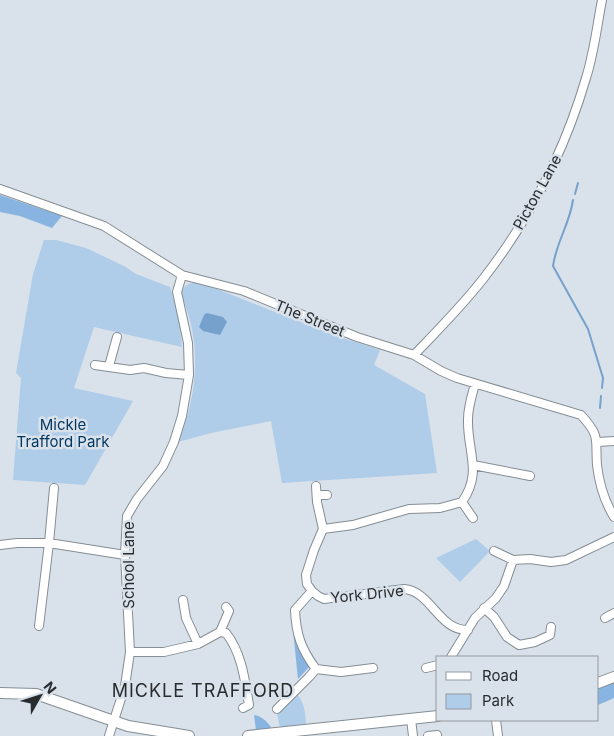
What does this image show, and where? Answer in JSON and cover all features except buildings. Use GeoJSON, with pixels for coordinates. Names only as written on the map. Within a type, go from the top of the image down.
{"type":"FeatureCollection","features":[{"type":"Feature","properties":{"kind":"main road"},"geometry":{"type":"LineString","coordinates":[[599,683],[614,677]]}},
{"type":"Feature","properties":{"kind":"main road"},"geometry":{"type":"LineString","coordinates":[[0,693],[36,694],[128,726],[189,736]]}},
{"type":"Feature","properties":{"kind":"main road"},"geometry":{"type":"LineString","coordinates":[[248,736],[436,716]]}},
{"type":"Feature","properties":{"kind":"street","name":"Picton Lane"},"geometry":{"type":"LineString","coordinates":[[414,355],[458,309],[484,278],[522,222],[560,151],[587,77],[602,0]]}},
{"type":"Feature","properties":{"kind":"street","name":"The Street"},"geometry":{"type":"LineString","coordinates":[[0,189],[104,226],[182,275],[244,291],[357,337],[414,355],[441,371],[475,384],[581,414],[592,427],[598,442]]}},
{"type":"Feature","properties":{"kind":"street","name":"School Lane"},"geometry":{"type":"LineString","coordinates":[[109,736],[125,686],[130,652],[125,555],[127,516],[137,499],[163,466],[174,442],[182,416],[189,375],[188,343],[177,292],[182,275]]}},
{"type":"Feature","properties":{"kind":"street"},"geometry":{"type":"LineString","coordinates":[[108,366],[117,337]]}},
{"type":"Feature","properties":{"kind":"street"},"geometry":{"type":"LineString","coordinates":[[95,364],[130,370],[144,368],[166,373],[189,375]]}},
{"type":"Feature","properties":{"kind":"street"},"geometry":{"type":"LineString","coordinates":[[316,486],[323,529],[353,525],[409,509],[440,508],[462,502],[470,490],[474,478],[468,418],[475,384]]}},
{"type":"Feature","properties":{"kind":"street"},"geometry":{"type":"LineString","coordinates":[[614,441],[598,442],[597,464],[600,482],[614,517]]}},
{"type":"Feature","properties":{"kind":"street"},"geometry":{"type":"LineString","coordinates":[[473,465],[530,476]]}},
{"type":"Feature","properties":{"kind":"street"},"geometry":{"type":"LineString","coordinates":[[39,626],[54,488]]}},
{"type":"Feature","properties":{"kind":"street"},"geometry":{"type":"LineString","coordinates":[[317,495],[327,495]]}},
{"type":"Feature","properties":{"kind":"street"},"geometry":{"type":"LineString","coordinates":[[462,502],[473,518]]}},
{"type":"Feature","properties":{"kind":"street","name":"York Drive"},"geometry":{"type":"LineString","coordinates":[[323,529],[306,575],[312,591],[324,599],[412,589],[421,595],[449,624],[458,629],[468,630]]}},
{"type":"Feature","properties":{"kind":"street"},"geometry":{"type":"LineString","coordinates":[[494,551],[513,560],[530,559],[551,562],[566,560],[614,537]]}},
{"type":"Feature","properties":{"kind":"street"},"geometry":{"type":"LineString","coordinates":[[0,545],[49,543],[125,555]]}},
{"type":"Feature","properties":{"kind":"street"},"geometry":{"type":"LineString","coordinates":[[452,656],[475,618],[496,598],[504,586],[513,560]]}},
{"type":"Feature","properties":{"kind":"street"},"geometry":{"type":"LineString","coordinates":[[312,591],[295,610],[300,642],[316,669]]}},
{"type":"Feature","properties":{"kind":"street"},"geometry":{"type":"LineString","coordinates":[[183,600],[186,618],[198,644]]}},
{"type":"Feature","properties":{"kind":"street"},"geometry":{"type":"LineString","coordinates":[[484,608],[494,617],[507,637],[519,645],[535,642],[550,635],[551,627]]}},
{"type":"Feature","properties":{"kind":"street"},"geometry":{"type":"LineString","coordinates":[[130,652],[164,652],[198,644],[220,632],[230,610]]}},
{"type":"Feature","properties":{"kind":"street"},"geometry":{"type":"LineString","coordinates":[[606,618],[614,614]]}},
{"type":"Feature","properties":{"kind":"street"},"geometry":{"type":"LineString","coordinates":[[220,632],[226,633],[231,639],[243,670],[249,705],[243,708]]}},
{"type":"Feature","properties":{"kind":"street"},"geometry":{"type":"LineString","coordinates":[[360,660],[363,668]]}},
{"type":"Feature","properties":{"kind":"street"},"geometry":{"type":"LineString","coordinates":[[426,668],[436,666]]}},
{"type":"Feature","properties":{"kind":"street"},"geometry":{"type":"LineString","coordinates":[[316,669],[341,672],[373,668]]}},
{"type":"Feature","properties":{"kind":"street"},"geometry":{"type":"LineString","coordinates":[[277,709],[316,669]]}},
{"type":"Feature","properties":{"kind":"street"},"geometry":{"type":"LineString","coordinates":[[411,719],[413,736]]}},
{"type":"Feature","properties":{"kind":"street"},"geometry":{"type":"LineString","coordinates":[[496,721],[498,736]]}},
{"type":"Feature","properties":{"kind":"street"},"geometry":{"type":"LineString","coordinates":[[428,736],[437,735]]}},
{"type":"Feature","properties":{"kind":"green space","name":"Mickle Trafford Park"},"geometry":{"type":"Polygon","coordinates":[[[44,240],[56,240],[86,248],[124,266],[136,274],[170,287],[179,318],[182,347],[94,327],[74,388],[133,401],[85,485],[13,480],[21,378],[16,373],[33,274],[44,240]]]}},
{"type":"Feature","properties":{"kind":"green space"},"geometry":{"type":"Polygon","coordinates":[[[199,282],[336,336],[380,350],[374,365],[425,394],[437,473],[282,483],[271,421],[211,433],[178,442],[187,417],[195,376],[195,348],[192,330],[181,293],[188,284],[199,282]]]}},
{"type":"Feature","properties":{"kind":"green space"},"geometry":{"type":"Polygon","coordinates":[[[476,539],[490,551],[460,582],[436,558],[476,539]]]}},
{"type":"Feature","properties":{"kind":"green space"},"geometry":{"type":"Polygon","coordinates":[[[297,694],[303,705],[306,724],[280,728],[277,713],[297,694]]]}},
{"type":"Feature","properties":{"kind":"shaded area"},"geometry":{"type":"Polygon","coordinates":[[[0,195],[62,216],[52,228],[20,216],[0,212],[0,195]]]}},
{"type":"Feature","properties":{"kind":"shaded area"},"geometry":{"type":"Polygon","coordinates":[[[207,313],[223,317],[227,322],[220,335],[203,331],[199,327],[204,315],[207,313]]]}},
{"type":"Feature","properties":{"kind":"shaded area"},"geometry":{"type":"Polygon","coordinates":[[[293,630],[302,655],[310,666],[298,679],[293,630]]]}},
{"type":"Feature","properties":{"kind":"shaded area"},"geometry":{"type":"Polygon","coordinates":[[[614,682],[614,698],[599,705],[599,688],[614,682]]]}},
{"type":"Feature","properties":{"kind":"shaded area"},"geometry":{"type":"Polygon","coordinates":[[[254,715],[266,721],[271,727],[269,730],[256,730],[254,715]]]}},
{"type":"Feature","properties":{"kind":"waterway"},"geometry":{"type":"LineString","coordinates":[[575,194],[578,183]]}},
{"type":"Feature","properties":{"kind":"waterway"},"geometry":{"type":"LineString","coordinates":[[573,200],[553,266],[588,329],[603,378],[602,388]]}},
{"type":"Feature","properties":{"kind":"waterway"},"geometry":{"type":"LineString","coordinates":[[600,408],[601,396]]}},
{"type":"Feature","properties":{"kind":"district","name":"MICKLE TRAFFORD"},"geometry":{"type":"Point","coordinates":[203,690]}}]}
